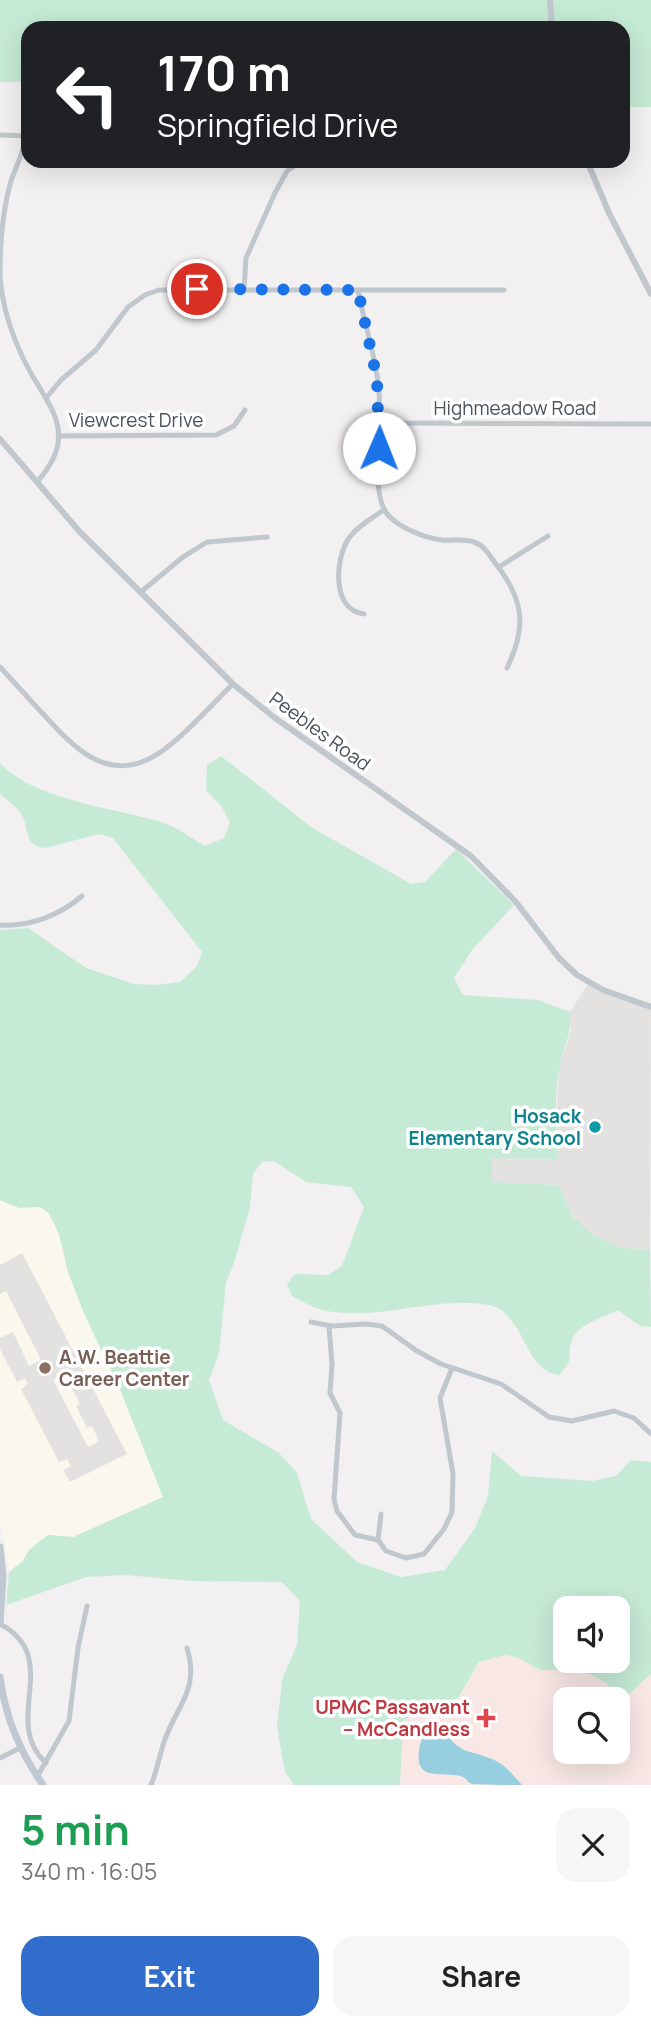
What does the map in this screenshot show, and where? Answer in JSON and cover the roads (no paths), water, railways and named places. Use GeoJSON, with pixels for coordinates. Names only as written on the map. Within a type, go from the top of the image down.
{"type":"FeatureCollection","features":[{"type":"Feature","properties":{"kind":"main road"},"geometry":{"type":"LineString","coordinates":[[0,1547],[3,1576],[0,1624]]}},
{"type":"Feature","properties":{"kind":"main road"},"geometry":{"type":"LineString","coordinates":[[0,1677],[9,1717],[20,1748],[43,1785]]}},
{"type":"Feature","properties":{"kind":"street"},"geometry":{"type":"LineString","coordinates":[[550,0],[552,21]]}},
{"type":"Feature","properties":{"kind":"street"},"geometry":{"type":"LineString","coordinates":[[0,135],[21,136]]}},
{"type":"Feature","properties":{"kind":"street"},"geometry":{"type":"LineString","coordinates":[[21,155],[4,209],[0,275],[6,311],[16,341],[56,416],[58,436],[51,461],[37,482]]}},
{"type":"Feature","properties":{"kind":"street"},"geometry":{"type":"LineString","coordinates":[[244,290],[246,258],[271,202],[287,171],[292,168]]}},
{"type":"Feature","properties":{"kind":"street"},"geometry":{"type":"LineString","coordinates":[[590,168],[609,214],[651,295]]}},
{"type":"Feature","properties":{"kind":"street"},"geometry":{"type":"LineString","coordinates":[[47,397],[61,380],[96,350],[128,307],[145,295],[168,289],[504,290]]}},
{"type":"Feature","properties":{"kind":"street"},"geometry":{"type":"LineString","coordinates":[[358,290],[377,379],[379,488],[384,510],[400,524],[432,538],[476,542],[485,549],[517,598],[521,618],[518,643],[507,668]]}},
{"type":"Feature","properties":{"kind":"street","name":"Viewcrest Drive"},"geometry":{"type":"LineString","coordinates":[[58,436],[216,435],[234,426],[245,411]]}},
{"type":"Feature","properties":{"kind":"street","name":"Highmeadow Road"},"geometry":{"type":"LineString","coordinates":[[379,423],[651,424]]}},
{"type":"Feature","properties":{"kind":"street","name":"Peebles Road"},"geometry":{"type":"LineString","coordinates":[[0,439],[79,531],[233,684],[275,718],[471,856],[530,917],[559,958],[577,975],[603,990],[651,1007]]}},
{"type":"Feature","properties":{"kind":"street"},"geometry":{"type":"LineString","coordinates":[[364,614],[354,611],[346,601],[340,586],[339,563],[344,547],[353,534],[384,510]]}},
{"type":"Feature","properties":{"kind":"street"},"geometry":{"type":"LineString","coordinates":[[499,567],[548,536]]}},
{"type":"Feature","properties":{"kind":"street"},"geometry":{"type":"LineString","coordinates":[[142,591],[183,557],[207,542],[267,537]]}},
{"type":"Feature","properties":{"kind":"street"},"geometry":{"type":"LineString","coordinates":[[0,667],[74,746],[94,760],[116,765],[138,763],[160,752],[233,684]]}},
{"type":"Feature","properties":{"kind":"street"},"geometry":{"type":"LineString","coordinates":[[0,925],[21,924],[48,917],[72,905],[82,896]]}},
{"type":"Feature","properties":{"kind":"street"},"geometry":{"type":"LineString","coordinates":[[312,1322],[329,1326],[382,1326],[427,1358],[501,1384],[541,1413],[558,1420],[572,1421],[614,1410],[634,1418],[651,1434]]}},
{"type":"Feature","properties":{"kind":"street"},"geometry":{"type":"LineString","coordinates":[[329,1326],[332,1364],[330,1393],[340,1413],[334,1499],[337,1511],[355,1535],[378,1540],[386,1551],[406,1558],[424,1554],[444,1529],[452,1512],[453,1474],[440,1398],[452,1368]]}},
{"type":"Feature","properties":{"kind":"street"},"geometry":{"type":"LineString","coordinates":[[378,1540],[381,1514]]}},
{"type":"Feature","properties":{"kind":"street"},"geometry":{"type":"LineString","coordinates":[[37,1777],[68,1721],[87,1605]]}},
{"type":"Feature","properties":{"kind":"street"},"geometry":{"type":"LineString","coordinates":[[0,1624],[19,1638],[30,1663],[24,1733],[32,1748],[46,1763]]}},
{"type":"Feature","properties":{"kind":"street"},"geometry":{"type":"LineString","coordinates":[[150,1785],[161,1760],[163,1743],[188,1692],[190,1669],[187,1648]]}},
{"type":"Feature","properties":{"kind":"street"},"geometry":{"type":"LineString","coordinates":[[0,1758],[20,1748]]}},
{"type":"Feature","properties":{"kind":"water"},"geometry":{"type":"Polygon","coordinates":[[[432,1727],[441,1728],[464,1750],[501,1763],[522,1785],[472,1784],[456,1775],[427,1772],[419,1761],[419,1751],[423,1738],[432,1727]]]}},
{"type":"Feature","properties":{"kind":"place","name":"Hosack Elementary School"},"geometry":{"type":"Point","coordinates":[595,1127]}},
{"type":"Feature","properties":{"kind":"place","name":"A.W. Beattie Career Center"},"geometry":{"type":"Point","coordinates":[45,1368]}},
{"type":"Feature","properties":{"kind":"place","name":"UPMC Passavant – McCandless"},"geometry":{"type":"Point","coordinates":[486,1718]}}]}
